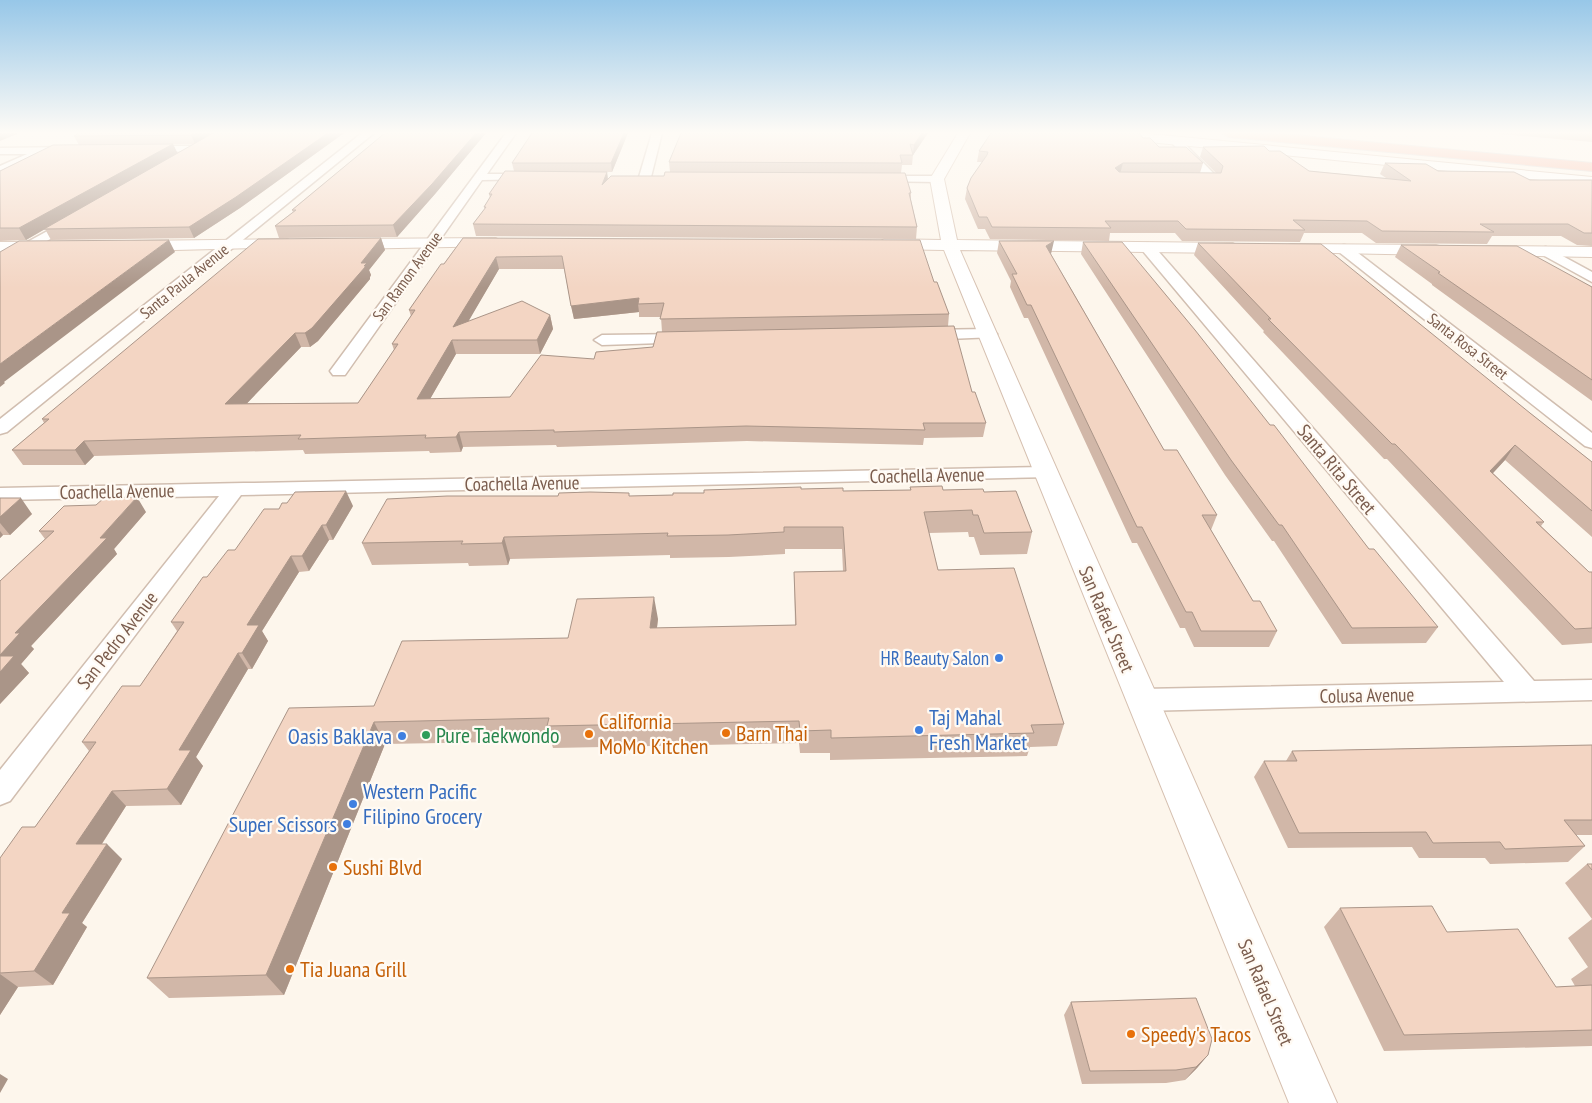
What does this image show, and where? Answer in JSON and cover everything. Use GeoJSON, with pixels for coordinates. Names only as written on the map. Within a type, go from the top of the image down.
{"type":"FeatureCollection","features":[{"type":"Feature","properties":{"kind":"street","name":"Santa Paula Avenue"},"geometry":{"type":"LineString","coordinates":[[0,428],[305,184]]}},
{"type":"Feature","properties":{"kind":"street","name":"San Ramon Avenue"},"geometry":{"type":"LineString","coordinates":[[339,371],[474,184]]}},
{"type":"Feature","properties":{"kind":"street","name":"San Rafael Street"},"geometry":{"type":"LineString","coordinates":[[937,184],[938,197],[950,244],[989,334],[1045,473],[1313,1103]]}},
{"type":"Feature","properties":{"kind":"street"},"geometry":{"type":"LineString","coordinates":[[0,263],[89,212]]}},
{"type":"Feature","properties":{"kind":"street"},"geometry":{"type":"LineString","coordinates":[[326,244],[509,242]]}},
{"type":"Feature","properties":{"kind":"street"},"geometry":{"type":"LineString","coordinates":[[114,246],[306,244]]}},
{"type":"Feature","properties":{"kind":"street"},"geometry":{"type":"LineString","coordinates":[[863,244],[1246,248]]}},
{"type":"Feature","properties":{"kind":"street"},"geometry":{"type":"LineString","coordinates":[[0,247],[66,246]]}},
{"type":"Feature","properties":{"kind":"street","name":"Santa Rita Street"},"geometry":{"type":"LineString","coordinates":[[1147,247],[1526,691]]}},
{"type":"Feature","properties":{"kind":"street"},"geometry":{"type":"LineString","coordinates":[[1275,248],[1450,250]]}},
{"type":"Feature","properties":{"kind":"street","name":"Santa Rosa Street"},"geometry":{"type":"LineString","coordinates":[[1344,249],[1592,442]]}},
{"type":"Feature","properties":{"kind":"street"},"geometry":{"type":"LineString","coordinates":[[1469,251],[1592,252]]}},
{"type":"Feature","properties":{"kind":"street"},"geometry":{"type":"LineString","coordinates":[[1546,251],[1592,278]]}},
{"type":"Feature","properties":{"kind":"street"},"geometry":{"type":"LineString","coordinates":[[910,336],[989,334]]}},
{"type":"Feature","properties":{"kind":"street"},"geometry":{"type":"LineString","coordinates":[[602,340],[701,339]]}},
{"type":"Feature","properties":{"kind":"street","name":"Coachella Avenue"},"geometry":{"type":"LineString","coordinates":[[0,494],[1045,473]]}},
{"type":"Feature","properties":{"kind":"street","name":"San Pedro Avenue"},"geometry":{"type":"LineString","coordinates":[[0,792],[235,489]]}},
{"type":"Feature","properties":{"kind":"street","name":"Colusa Avenue"},"geometry":{"type":"LineString","coordinates":[[1142,700],[1592,690]]}},
{"type":"Feature","properties":{"kind":"building"},"geometry":{"type":"Polygon","coordinates":[[[0,184],[99,184],[19,228],[0,228],[0,184]]]}},
{"type":"Feature","properties":{"kind":"building"},"geometry":{"type":"Polygon","coordinates":[[[122,184],[254,184],[189,227],[44,229],[122,184]]]}},
{"type":"Feature","properties":{"kind":"building"},"geometry":{"type":"Polygon","coordinates":[[[323,184],[432,184],[393,225],[275,226],[296,210],[292,210],[323,184]]]}},
{"type":"Feature","properties":{"kind":"building"},"geometry":{"type":"Polygon","coordinates":[[[496,184],[908,184],[917,227],[473,224],[486,207],[484,207],[492,194],[489,194],[496,184]]]}},
{"type":"Feature","properties":{"kind":"building"},"geometry":{"type":"Polygon","coordinates":[[[968,184],[1592,184],[1592,233],[1584,233],[1568,224],[1480,224],[1494,232],[1382,231],[1367,221],[1293,220],[1305,230],[1186,229],[1178,221],[1105,221],[1111,228],[992,227],[987,217],[979,217],[967,188],[968,184]]]}},
{"type":"Feature","properties":{"kind":"building"},"geometry":{"type":"Polygon","coordinates":[[[381,238],[361,263],[367,263],[364,266],[366,266],[312,328],[305,333],[295,333],[225,404],[358,403],[398,344],[392,344],[415,310],[409,310],[441,264],[444,264],[463,238],[920,240],[934,282],[937,282],[949,314],[660,319],[664,303],[638,304],[639,298],[571,306],[562,256],[496,257],[453,327],[522,301],[550,315],[537,340],[452,340],[417,399],[510,397],[541,355],[594,359],[596,352],[653,347],[657,332],[954,326],[972,392],[975,392],[986,423],[923,423],[925,430],[746,426],[554,432],[554,430],[459,432],[456,437],[425,438],[426,435],[298,439],[301,435],[84,441],[75,450],[12,450],[49,419],[42,419],[258,239],[381,238]]]}},
{"type":"Feature","properties":{"kind":"building"},"geometry":{"type":"Polygon","coordinates":[[[169,240],[0,364],[0,252],[19,241],[169,240]]]}},
{"type":"Feature","properties":{"kind":"building"},"geometry":{"type":"Polygon","coordinates":[[[999,241],[1054,241],[1046,246],[1164,450],[1177,450],[1217,515],[1202,515],[1253,601],[1260,601],[1277,631],[1201,631],[1192,612],[1186,612],[1142,527],[1137,527],[1031,305],[1027,305],[1012,274],[1017,274],[999,241]]]}},
{"type":"Feature","properties":{"kind":"building"},"geometry":{"type":"Polygon","coordinates":[[[1083,242],[1122,242],[1270,425],[1274,425],[1369,549],[1374,549],[1438,627],[1352,628],[1282,525],[1279,525],[1231,460],[1083,242]]]}},
{"type":"Feature","properties":{"kind":"building"},"geometry":{"type":"Polygon","coordinates":[[[1198,243],[1321,244],[1592,462],[1592,511],[1515,445],[1490,471],[1544,522],[1536,522],[1589,572],[1592,572],[1592,628],[1575,629],[1395,444],[1392,444],[1268,319],[1271,319],[1198,243]]]}},
{"type":"Feature","properties":{"kind":"building"},"geometry":{"type":"Polygon","coordinates":[[[1401,245],[1517,246],[1592,287],[1592,380],[1438,273],[1440,272],[1401,245]]]}},
{"type":"Feature","properties":{"kind":"building"},"geometry":{"type":"Polygon","coordinates":[[[942,486],[943,490],[983,489],[984,492],[1016,491],[1032,532],[984,533],[978,515],[973,515],[972,510],[924,512],[938,570],[1014,568],[1064,724],[1031,725],[1034,733],[831,738],[831,730],[800,731],[799,721],[547,726],[549,718],[374,722],[266,975],[147,978],[289,708],[374,706],[402,641],[568,638],[577,599],[654,597],[650,628],[796,625],[794,572],[846,571],[843,527],[784,527],[784,532],[728,535],[667,536],[668,533],[504,537],[502,543],[461,544],[463,541],[362,543],[387,499],[447,496],[558,496],[559,493],[590,492],[629,493],[629,496],[673,495],[673,493],[704,493],[704,490],[801,487],[801,489],[843,488],[843,491],[911,490],[910,487],[942,486]]]}},
{"type":"Feature","properties":{"kind":"building"},"geometry":{"type":"Polygon","coordinates":[[[346,491],[326,525],[322,525],[302,556],[291,556],[247,625],[259,625],[242,653],[238,653],[179,750],[191,750],[167,789],[112,791],[76,844],[107,844],[62,913],[70,913],[34,971],[0,973],[0,858],[22,827],[35,827],[96,742],[82,742],[122,686],[140,686],[184,622],[171,622],[203,577],[207,577],[228,550],[235,550],[264,509],[279,509],[282,503],[287,503],[295,492],[346,491]]]}},
{"type":"Feature","properties":{"kind":"building"},"geometry":{"type":"Polygon","coordinates":[[[137,497],[100,538],[107,538],[15,633],[20,633],[0,655],[0,581],[54,531],[39,531],[64,506],[96,505],[104,498],[137,497]]]}},
{"type":"Feature","properties":{"kind":"building"},"geometry":{"type":"Polygon","coordinates":[[[0,498],[21,498],[0,517],[0,498]]]}},
{"type":"Feature","properties":{"kind":"building"},"geometry":{"type":"Polygon","coordinates":[[[0,656],[14,656],[0,672],[0,656]]]}},
{"type":"Feature","properties":{"kind":"building"},"geometry":{"type":"Polygon","coordinates":[[[1592,745],[1592,820],[1564,820],[1585,846],[1505,849],[1500,842],[1433,843],[1426,832],[1299,833],[1264,761],[1297,761],[1292,751],[1592,745]]]}},
{"type":"Feature","properties":{"kind":"building"},"geometry":{"type":"Polygon","coordinates":[[[1432,906],[1447,932],[1518,929],[1556,987],[1592,985],[1592,1030],[1404,1035],[1340,908],[1432,906]]]}},
{"type":"Feature","properties":{"kind":"building","name":"Speedy's Tacos"},"geometry":{"type":"Polygon","coordinates":[[[1196,998],[1212,1039],[1208,1055],[1196,1067],[1176,1070],[1090,1071],[1071,1002],[1196,998]]]}},
{"type":"Feature","properties":{"kind":"place","name":"HR Beauty Salon"},"geometry":{"type":"Point","coordinates":[999,658]}},
{"type":"Feature","properties":{"kind":"place","name":"Taj Mahal Fresh Market"},"geometry":{"type":"Point","coordinates":[919,730]}},
{"type":"Feature","properties":{"kind":"place","name":"Barn Thai"},"geometry":{"type":"Point","coordinates":[726,733]}},
{"type":"Feature","properties":{"kind":"place","name":"California MoMo Kitchen"},"geometry":{"type":"Point","coordinates":[589,734]}},
{"type":"Feature","properties":{"kind":"place","name":"Pure Taekwondo"},"geometry":{"type":"Point","coordinates":[426,735]}},
{"type":"Feature","properties":{"kind":"place","name":"Oasis Baklava"},"geometry":{"type":"Point","coordinates":[402,736]}},
{"type":"Feature","properties":{"kind":"place","name":"Western Pacific Filipino Grocery"},"geometry":{"type":"Point","coordinates":[353,804]}},
{"type":"Feature","properties":{"kind":"place","name":"Super Scissors"},"geometry":{"type":"Point","coordinates":[347,824]}},
{"type":"Feature","properties":{"kind":"place","name":"Sushi Blvd"},"geometry":{"type":"Point","coordinates":[333,867]}},
{"type":"Feature","properties":{"kind":"place","name":"Tia Juana Grill"},"geometry":{"type":"Point","coordinates":[290,969]}},
{"type":"Feature","properties":{"kind":"place","name":"Speedy's Tacos"},"geometry":{"type":"Point","coordinates":[1131,1034]}}]}
